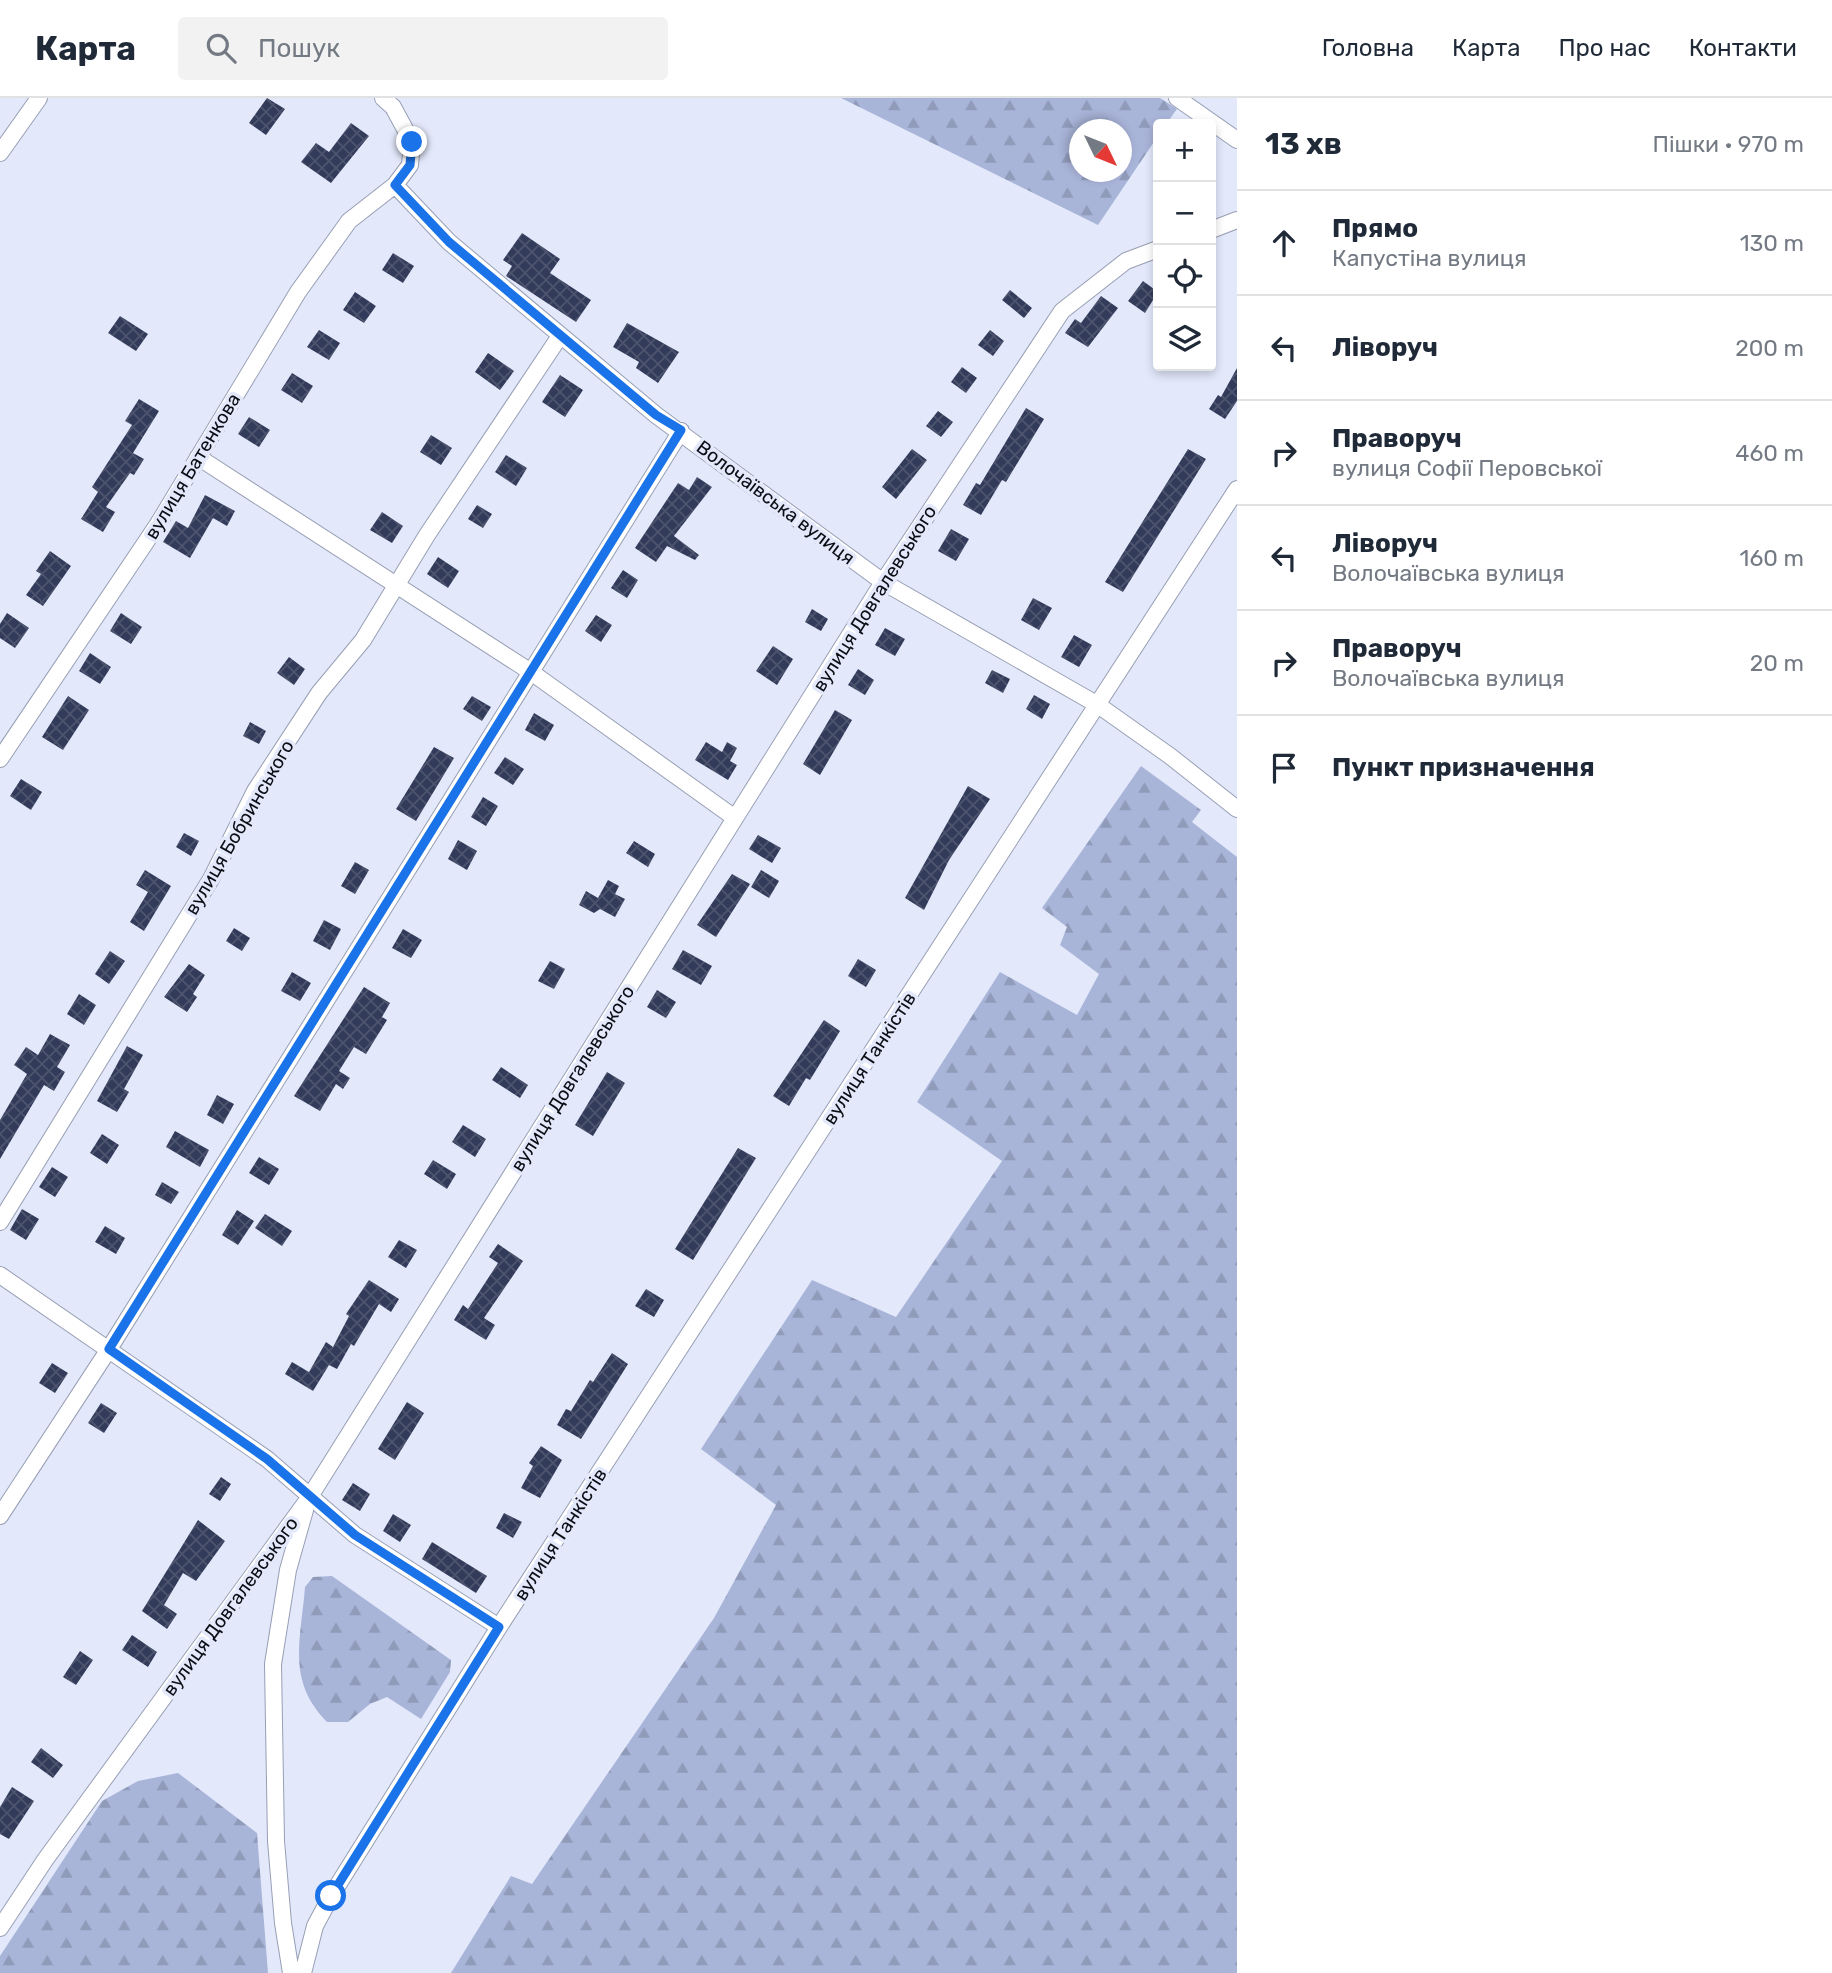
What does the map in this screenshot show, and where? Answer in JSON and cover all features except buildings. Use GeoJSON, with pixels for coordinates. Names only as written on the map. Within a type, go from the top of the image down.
{"type":"FeatureCollection","features":[{"type":"Feature","properties":{"kind":"street"},"geometry":{"type":"LineString","coordinates":[[0,153],[39,98]]}},
{"type":"Feature","properties":{"kind":"street"},"geometry":{"type":"LineString","coordinates":[[383,98],[393,107],[412,142],[410,165],[395,185]]}},
{"type":"Feature","properties":{"kind":"street"},"geometry":{"type":"LineString","coordinates":[[1177,98],[1237,139]]}},
{"type":"Feature","properties":{"kind":"street","name":"Волочаївська вулиця"},"geometry":{"type":"LineString","coordinates":[[395,185],[449,242],[656,415],[681,430],[883,582],[1098,705],[1170,755],[1237,809]]}},
{"type":"Feature","properties":{"kind":"street","name":"вулиця Батенкова"},"geometry":{"type":"LineString","coordinates":[[0,759],[158,524],[298,292],[349,221],[395,185]]}},
{"type":"Feature","properties":{"kind":"street"},"geometry":{"type":"LineString","coordinates":[[1216,228],[1237,220]]}},
{"type":"Feature","properties":{"kind":"street","name":"вулиця Довгалевського"},"geometry":{"type":"LineString","coordinates":[[0,1928],[45,1860],[309,1497],[883,582],[1062,311],[1126,261],[1153,252]]}},
{"type":"Feature","properties":{"kind":"street","name":"вулиця Бобринського"},"geometry":{"type":"LineString","coordinates":[[0,1222],[211,879],[255,791],[319,693],[363,640],[560,336]]}},
{"type":"Feature","properties":{"kind":"street"},"geometry":{"type":"LineString","coordinates":[[0,1516],[109,1349],[681,430]]}},
{"type":"Feature","properties":{"kind":"street"},"geometry":{"type":"LineString","coordinates":[[198,457],[531,672],[735,818]]}},
{"type":"Feature","properties":{"kind":"street","name":"вулиця Танкістів"},"geometry":{"type":"LineString","coordinates":[[303,1973],[315,1926],[331,1896],[499,1627],[1237,489]]}},
{"type":"Feature","properties":{"kind":"street"},"geometry":{"type":"LineString","coordinates":[[0,1275],[267,1459],[355,1535],[499,1627]]}},
{"type":"Feature","properties":{"kind":"street"},"geometry":{"type":"LineString","coordinates":[[290,1973],[282,1923],[276,1841],[273,1664],[288,1570],[309,1497]]}},
{"type":"Feature","properties":{"kind":"green space"},"geometry":{"type":"Polygon","coordinates":[[[841,98],[1160,98],[1177,109],[1170,119],[1153,119],[1153,143],[1132,175],[1132,119],[1069,119],[1069,182],[1127,182],[1098,225],[841,98]]]}},
{"type":"Feature","properties":{"kind":"green space"},"geometry":{"type":"Polygon","coordinates":[[[1141,766],[1201,810],[1192,822],[1237,857],[1237,1973],[451,1973],[511,1876],[532,1884],[714,1618],[776,1505],[701,1449],[812,1280],[896,1317],[1002,1161],[917,1102],[1000,972],[1077,1015],[1099,974],[1060,945],[1067,927],[1042,908],[1141,766]]]}},
{"type":"Feature","properties":{"kind":"green space"},"geometry":{"type":"Polygon","coordinates":[[[332,1576],[451,1660],[450,1672],[421,1719],[387,1697],[370,1704],[348,1722],[327,1722],[314,1706],[306,1691],[299,1659],[305,1587],[313,1577],[332,1576]]]}},
{"type":"Feature","properties":{"kind":"green space"},"geometry":{"type":"Polygon","coordinates":[[[178,1773],[257,1833],[268,1973],[0,1973],[0,1956],[102,1801],[138,1781],[178,1773]]]}},
{"type":"Feature","properties":{"kind":"route"},"geometry":{"type":"LineString","coordinates":[[331,1896],[499,1627],[355,1535],[267,1459],[109,1349],[681,430],[656,415],[449,242],[395,185],[410,165],[412,142]]}}]}
